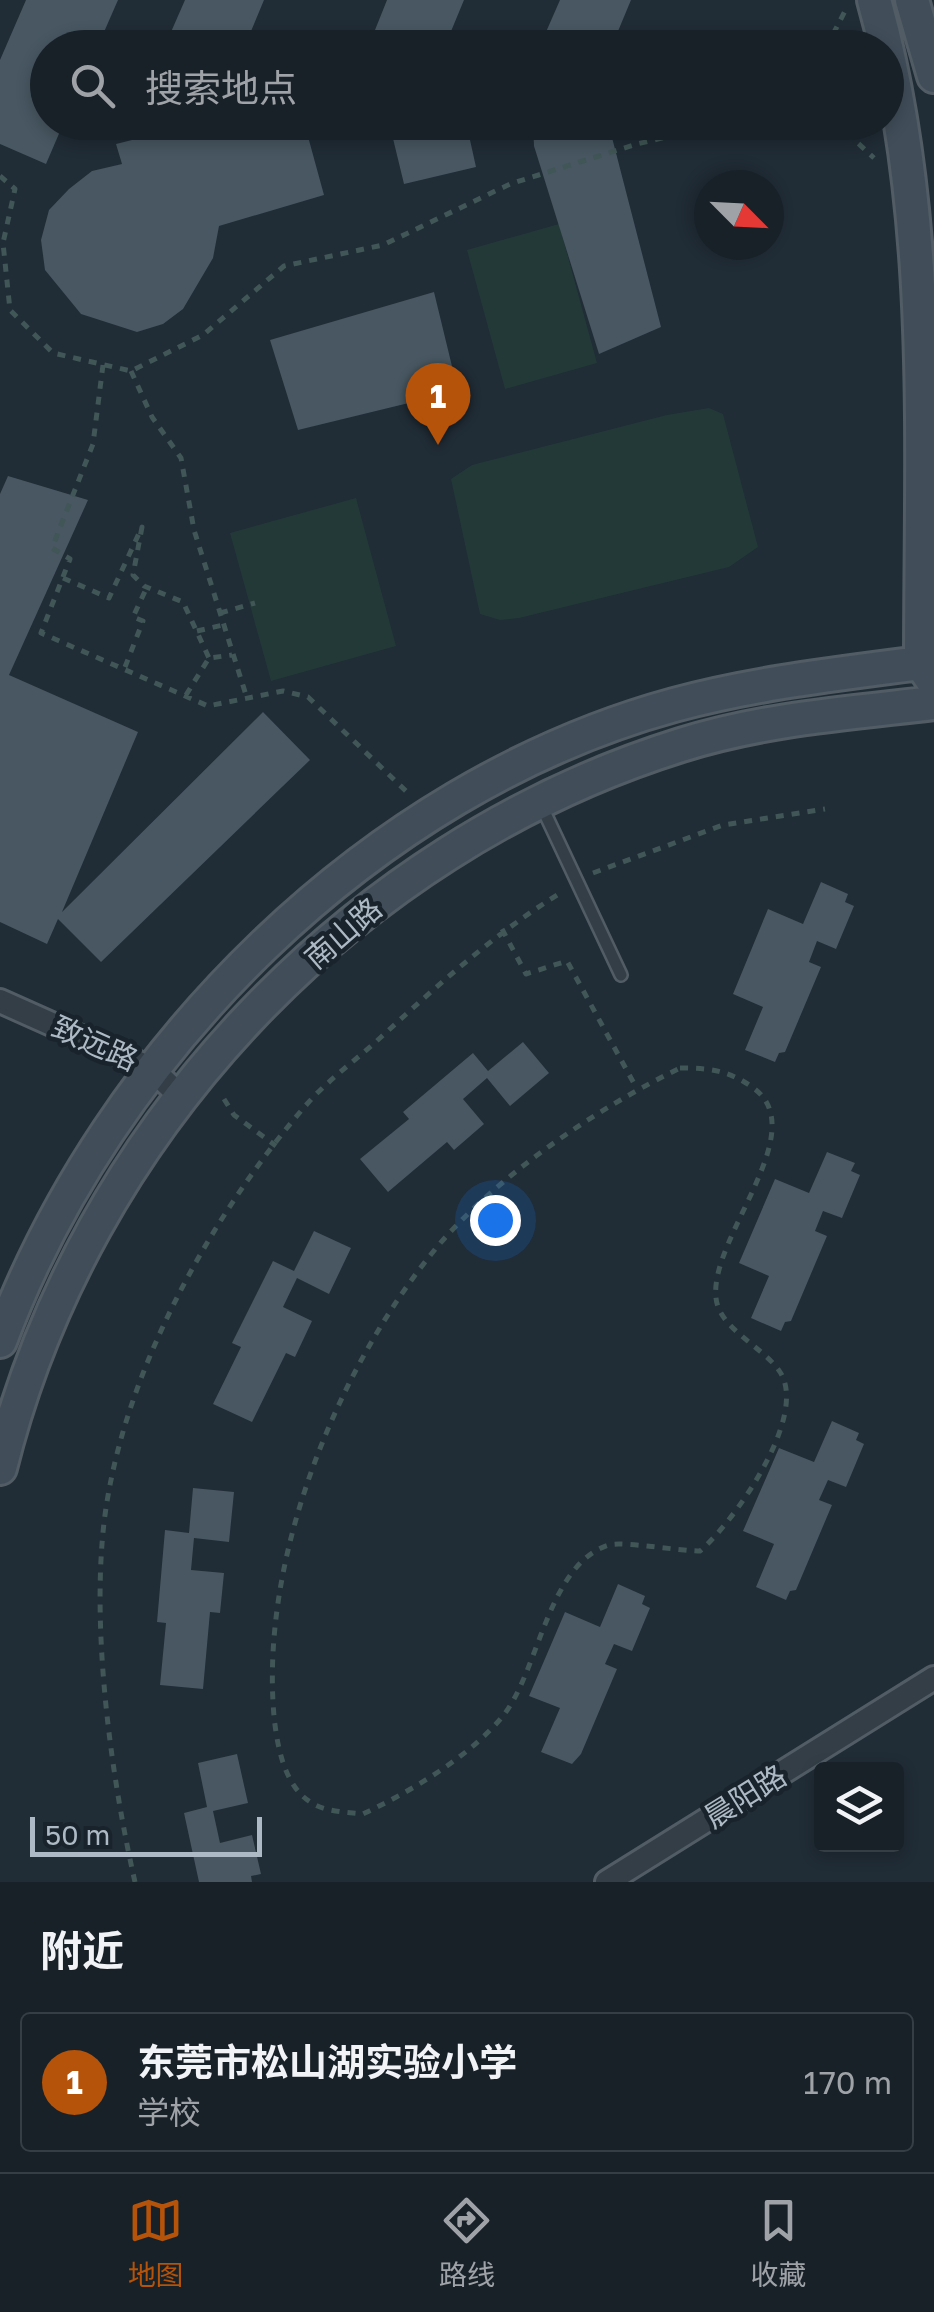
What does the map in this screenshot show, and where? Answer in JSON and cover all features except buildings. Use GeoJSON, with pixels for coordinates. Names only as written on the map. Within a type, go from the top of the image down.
{"type":"FeatureCollection","features":[{"type":"Feature","properties":{"kind":"main road"},"geometry":{"type":"LineString","coordinates":[[874,0],[884,30]]}},
{"type":"Feature","properties":{"kind":"main road"},"geometry":{"type":"LineString","coordinates":[[921,12],[934,76]]}},
{"type":"Feature","properties":{"kind":"main road"},"geometry":{"type":"LineString","coordinates":[[904,123],[922,255],[930,669]]}},
{"type":"Feature","properties":{"kind":"main road","name":"南山路"},"geometry":{"type":"LineString","coordinates":[[0,1341],[53,1218],[101,1136],[152,1068],[245,966],[333,885],[435,812],[504,772],[670,706],[762,684],[930,669]]}},
{"type":"Feature","properties":{"kind":"main road","name":"南山路"},"geometry":{"type":"LineString","coordinates":[[0,1468],[46,1332],[89,1236],[135,1158],[181,1097],[273,995],[359,916],[444,854],[539,802],[599,775],[716,736],[769,723],[934,703]]}},
{"type":"Feature","properties":{"kind":"street","name":"致远路"},"geometry":{"type":"LineString","coordinates":[[0,1001],[152,1068],[181,1097]]}},
{"type":"Feature","properties":{"kind":"street","name":"晨阳路"},"geometry":{"type":"LineString","coordinates":[[607,1882],[934,1678]]}},
{"type":"Feature","properties":{"kind":"lane"},"geometry":{"type":"LineString","coordinates":[[539,802],[621,974]]}},
{"type":"Feature","properties":{"kind":"path"},"geometry":{"type":"LineString","coordinates":[[836,30],[853,0]]}},
{"type":"Feature","properties":{"kind":"path"},"geometry":{"type":"LineString","coordinates":[[0,176],[15,189],[3,244],[10,310],[53,353],[131,371],[203,334],[284,266],[383,245],[510,184],[654,140]]}},
{"type":"Feature","properties":{"kind":"path"},"geometry":{"type":"LineString","coordinates":[[103,364],[94,444],[52,548],[70,558],[42,633],[208,706],[282,691],[308,696],[401,787],[435,812]]}},
{"type":"Feature","properties":{"kind":"path"},"geometry":{"type":"LineString","coordinates":[[131,371],[152,417],[181,458],[194,530],[247,696]]}},
{"type":"Feature","properties":{"kind":"path"},"geometry":{"type":"LineString","coordinates":[[63,578],[109,598],[142,527],[133,575],[146,587],[183,602],[209,658]]}},
{"type":"Feature","properties":{"kind":"path"},"geometry":{"type":"LineString","coordinates":[[124,668],[143,621],[134,617],[146,587]]}},
{"type":"Feature","properties":{"kind":"path"},"geometry":{"type":"LineString","coordinates":[[220,612],[255,603]]}},
{"type":"Feature","properties":{"kind":"path"},"geometry":{"type":"LineString","coordinates":[[198,631],[223,624]]}},
{"type":"Feature","properties":{"kind":"path"},"geometry":{"type":"LineString","coordinates":[[209,658],[232,655]]}},
{"type":"Feature","properties":{"kind":"path"},"geometry":{"type":"LineString","coordinates":[[186,696],[209,658]]}},
{"type":"Feature","properties":{"kind":"path"},"geometry":{"type":"LineString","coordinates":[[135,1882],[116,1796],[104,1660],[102,1543],[125,1422],[173,1307],[224,1215],[308,1103],[502,929],[604,866],[722,826],[825,809]]}},
{"type":"Feature","properties":{"kind":"path"},"geometry":{"type":"LineString","coordinates":[[502,929],[526,974],[568,961],[637,1089]]}},
{"type":"Feature","properties":{"kind":"path"},"geometry":{"type":"LineString","coordinates":[[680,1068],[715,1068],[762,1093],[770,1106],[774,1136],[718,1266],[715,1300],[729,1322],[782,1374],[788,1404],[780,1432],[735,1516],[700,1551],[671,1552],[612,1543],[589,1554],[558,1598],[511,1705],[457,1756],[364,1814],[312,1804],[295,1788],[277,1745],[270,1674],[291,1528],[350,1386],[382,1323],[437,1247],[478,1204],[637,1089],[680,1068]]}},
{"type":"Feature","properties":{"kind":"green space"},"geometry":{"type":"Polygon","coordinates":[[[559,224],[597,363],[505,389],[467,250],[559,224]]]}},
{"type":"Feature","properties":{"kind":"green space"},"geometry":{"type":"Polygon","coordinates":[[[709,408],[723,414],[758,547],[729,567],[519,618],[500,620],[480,614],[451,479],[472,465],[667,415],[709,408]]]}},
{"type":"Feature","properties":{"kind":"green space"},"geometry":{"type":"Polygon","coordinates":[[[356,498],[396,646],[271,681],[230,533],[356,498]]]}},
{"type":"Feature","properties":{"kind":"place","name":"东莞市松山湖实验小学"},"geometry":{"type":"Point","coordinates":[438,445]}}]}
